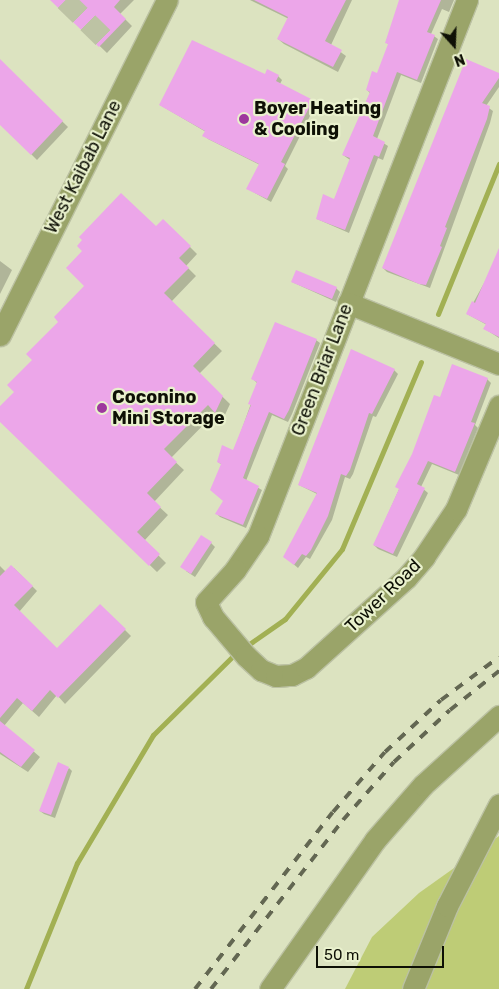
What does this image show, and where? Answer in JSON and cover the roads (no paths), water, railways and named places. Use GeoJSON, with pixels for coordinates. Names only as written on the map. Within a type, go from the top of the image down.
{"type":"FeatureCollection","features":[{"type":"Feature","properties":{"kind":"street","name":"West Kaibab Lane"},"geometry":{"type":"LineString","coordinates":[[0,334],[167,0]]}},
{"type":"Feature","properties":{"kind":"street","name":"Green Briar Lane"},"geometry":{"type":"LineString","coordinates":[[306,668],[292,675],[276,676],[261,670],[227,635],[206,602],[235,570],[258,536],[467,0]]}},
{"type":"Feature","properties":{"kind":"street"},"geometry":{"type":"LineString","coordinates":[[348,303],[499,364]]}},
{"type":"Feature","properties":{"kind":"street","name":"Tower Road"},"geometry":{"type":"LineString","coordinates":[[306,668],[406,578],[424,557],[466,488],[499,406]]}},
{"type":"Feature","properties":{"kind":"street"},"geometry":{"type":"LineString","coordinates":[[270,989],[375,840],[423,785],[499,716]]}},
{"type":"Feature","properties":{"kind":"street"},"geometry":{"type":"LineString","coordinates":[[413,989],[447,906],[499,805]]}},
{"type":"Feature","properties":{"kind":"waterway"},"geometry":{"type":"LineString","coordinates":[[438,314],[499,164]]}},
{"type":"Feature","properties":{"kind":"waterway"},"geometry":{"type":"LineString","coordinates":[[245,647],[285,619],[342,549],[421,362]]}},
{"type":"Feature","properties":{"kind":"waterway"},"geometry":{"type":"LineString","coordinates":[[26,989],[77,863],[153,735],[236,653]]}},
{"type":"Feature","properties":{"kind":"tunnel"},"geometry":{"type":"LineString","coordinates":[[65,0],[106,40]]}},
{"type":"Feature","properties":{"kind":"railway"},"geometry":{"type":"LineString","coordinates":[[195,989],[333,812],[385,752],[441,700],[499,657]]}},
{"type":"Feature","properties":{"kind":"railway"},"geometry":{"type":"LineString","coordinates":[[211,989],[343,820],[394,762],[450,710],[499,671]]}},
{"type":"Feature","properties":{"kind":"place","name":"Boyer Heating & Cooling"},"geometry":{"type":"Point","coordinates":[244,119]}},
{"type":"Feature","properties":{"kind":"place","name":"Coconino Mini Storage"},"geometry":{"type":"Point","coordinates":[102,408]}}]}
